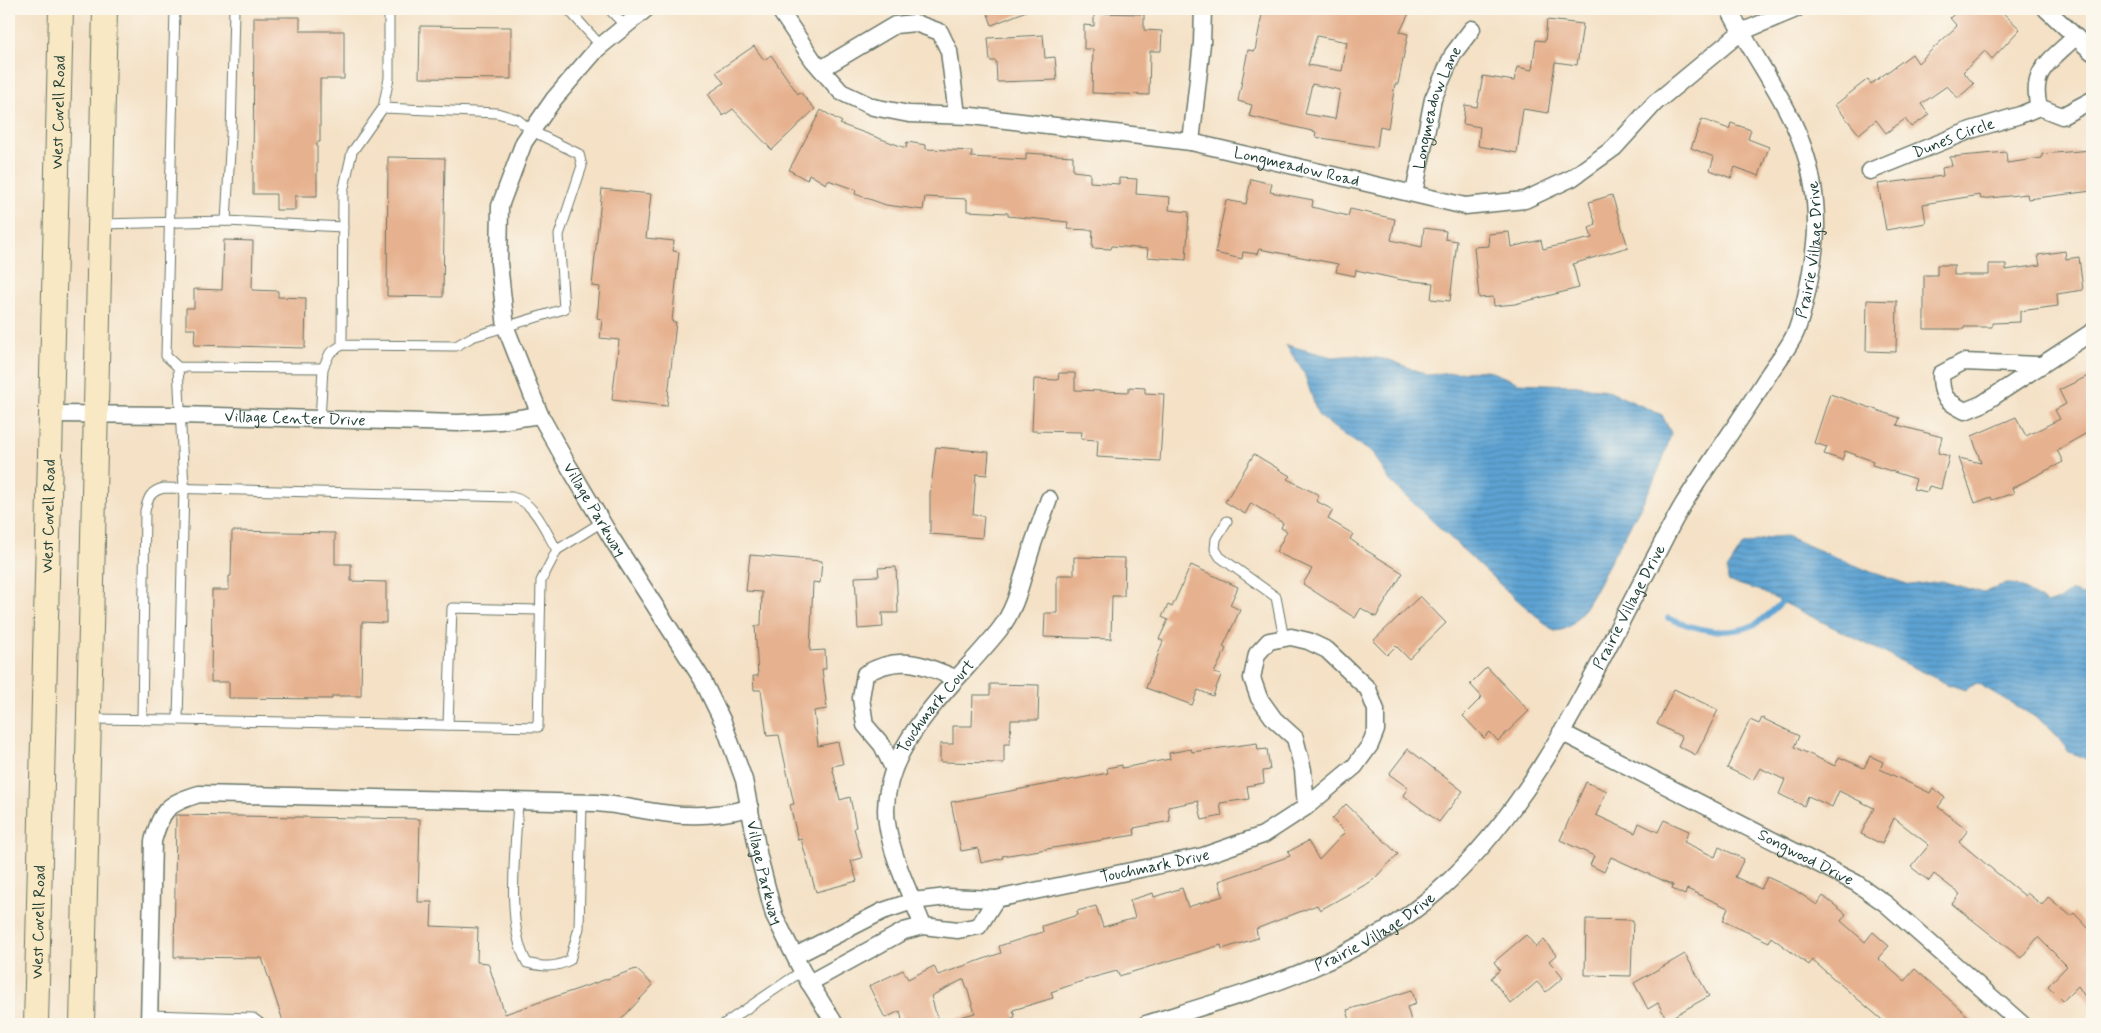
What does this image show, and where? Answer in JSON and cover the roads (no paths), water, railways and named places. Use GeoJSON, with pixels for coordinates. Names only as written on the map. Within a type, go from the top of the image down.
{"type":"FeatureCollection","features":[{"type":"Feature","properties":{"kind":"street","name":"West Covell Road"},"geometry":{"type":"LineString","coordinates":[[36,1024],[61,9]]}},
{"type":"Feature","properties":{"kind":"street"},"geometry":{"type":"LineString","coordinates":[[82,1024],[105,9]]}},
{"type":"Feature","properties":{"kind":"street","name":"Village Parkway"},"geometry":{"type":"LineString","coordinates":[[646,9],[601,46],[554,99],[524,142],[500,206],[499,263],[506,328],[540,415],[602,522],[702,678],[723,722],[744,780],[774,915],[802,970],[835,1024]]}},
{"type":"Feature","properties":{"kind":"street","name":"Longmeadow Road"},"geometry":{"type":"LineString","coordinates":[[779,9],[821,69],[841,92],[872,107],[909,114],[957,116],[1191,142],[1465,206],[1525,200],[1572,178],[1614,148],[1655,103],[1741,32],[1796,9]]}},
{"type":"Feature","properties":{"kind":"street"},"geometry":{"type":"LineString","coordinates":[[1191,142],[1202,43],[1203,9]]}},
{"type":"Feature","properties":{"kind":"street","name":"Prairie Village Drive"},"geometry":{"type":"LineString","coordinates":[[1146,1024],[1256,990],[1335,960],[1382,932],[1435,894],[1480,850],[1514,808],[1561,732],[1683,505],[1797,331],[1816,232],[1814,185],[1805,148],[1780,92],[1741,32],[1729,9]]}},
{"type":"Feature","properties":{"kind":"street"},"geometry":{"type":"LineString","coordinates":[[2046,9],[2092,52]]}},
{"type":"Feature","properties":{"kind":"street"},"geometry":{"type":"LineString","coordinates":[[821,69],[895,25],[914,23],[940,32],[949,51],[957,116]]}},
{"type":"Feature","properties":{"kind":"street","name":"Longmeadow Lane"},"geometry":{"type":"LineString","coordinates":[[1414,193],[1433,99],[1454,54],[1472,29]]}},
{"type":"Feature","properties":{"kind":"street"},"geometry":{"type":"LineString","coordinates":[[2076,37],[2039,72],[2035,92],[2039,107],[2062,116],[2092,100]]}},
{"type":"Feature","properties":{"kind":"street","name":"Dunes Circle"},"geometry":{"type":"LineString","coordinates":[[1870,171],[1971,130],[2020,116],[2039,107]]}},
{"type":"Feature","properties":{"kind":"street"},"geometry":{"type":"LineString","coordinates":[[2039,365],[1963,362],[1942,374],[1942,389],[1947,401],[1965,410],[1982,404],[2092,332]]}},
{"type":"Feature","properties":{"kind":"street","name":"Village Center Drive"},"geometry":{"type":"LineString","coordinates":[[50,414],[180,414],[320,420],[458,422],[500,421],[540,415]]}},
{"type":"Feature","properties":{"kind":"street","name":"Touchmark Court"},"geometry":{"type":"LineString","coordinates":[[923,926],[897,863],[887,824],[884,798],[893,768],[910,738],[955,678],[1000,629],[1017,601],[1028,560],[1049,499]]}},
{"type":"Feature","properties":{"kind":"street","name":"Touchmark Drive"},"geometry":{"type":"LineString","coordinates":[[802,970],[872,917],[913,901],[947,898],[996,899],[1203,856],[1263,835],[1306,807],[1355,766],[1370,745],[1376,730],[1376,710],[1368,689],[1327,650],[1291,637],[1284,639]]}},
{"type":"Feature","properties":{"kind":"street"},"geometry":{"type":"LineString","coordinates":[[1284,639],[1269,642],[1256,654],[1252,678],[1259,698],[1269,712],[1295,738],[1304,770],[1306,807]]}},
{"type":"Feature","properties":{"kind":"street"},"geometry":{"type":"LineString","coordinates":[[893,768],[882,745],[865,725],[861,698],[865,674],[880,665],[904,661],[929,667],[955,678]]}},
{"type":"Feature","properties":{"kind":"street","name":"Songwood Drive"},"geometry":{"type":"LineString","coordinates":[[1561,732],[1856,883],[1886,904],[2022,1024]]}},
{"type":"Feature","properties":{"kind":"street"},"geometry":{"type":"LineString","coordinates":[[149,1020],[153,841],[160,817],[176,801],[199,794],[518,801],[620,805],[687,815],[722,815],[750,808]]}},
{"type":"Feature","properties":{"kind":"street"},"geometry":{"type":"LineString","coordinates":[[802,970],[884,942],[904,931],[923,926],[958,930],[979,926],[996,899]]}},
{"type":"Feature","properties":{"kind":"street"},"geometry":{"type":"LineString","coordinates":[[872,917],[884,942]]}},
{"type":"Feature","properties":{"kind":"lane"},"geometry":{"type":"LineString","coordinates":[[174,9],[166,356],[178,367],[324,368]]}},
{"type":"Feature","properties":{"kind":"lane"},"geometry":{"type":"LineString","coordinates":[[226,221],[232,134],[234,9]]}},
{"type":"Feature","properties":{"kind":"lane"},"geometry":{"type":"LineString","coordinates":[[342,345],[343,192],[352,152],[383,108],[390,78],[389,9]]}},
{"type":"Feature","properties":{"kind":"lane"},"geometry":{"type":"LineString","coordinates":[[568,9],[601,46]]}},
{"type":"Feature","properties":{"kind":"lane"},"geometry":{"type":"LineString","coordinates":[[609,9],[625,26]]}},
{"type":"Feature","properties":{"kind":"lane"},"geometry":{"type":"LineString","coordinates":[[320,420],[324,368],[330,354],[342,345],[456,346],[472,337],[564,309],[559,235],[582,166],[579,154],[532,131],[517,119],[497,114],[383,108]]}},
{"type":"Feature","properties":{"kind":"lane"},"geometry":{"type":"LineString","coordinates":[[100,224],[169,224],[226,221],[343,227]]}},
{"type":"Feature","properties":{"kind":"lane"},"geometry":{"type":"LineString","coordinates":[[178,367],[184,489],[178,720]]}},
{"type":"Feature","properties":{"kind":"lane"},"geometry":{"type":"LineString","coordinates":[[142,720],[145,511],[148,498],[154,490],[184,489],[512,497],[522,499],[530,506],[557,550]]}},
{"type":"Feature","properties":{"kind":"lane"},"geometry":{"type":"LineString","coordinates":[[1227,521],[1216,539],[1215,549],[1220,557],[1276,597],[1284,639]]}},
{"type":"Feature","properties":{"kind":"lane"},"geometry":{"type":"LineString","coordinates":[[89,719],[538,727],[541,581],[557,550],[602,522]]}},
{"type":"Feature","properties":{"kind":"lane"},"geometry":{"type":"LineString","coordinates":[[448,725],[452,608],[540,610]]}},
{"type":"Feature","properties":{"kind":"lane"},"geometry":{"type":"LineString","coordinates":[[518,801],[513,922],[521,953],[527,963],[542,966],[559,966],[570,960],[576,946],[579,928],[582,803]]}},
{"type":"Feature","properties":{"kind":"lane"},"geometry":{"type":"LineString","coordinates":[[724,1024],[802,970]]}},
{"type":"Feature","properties":{"kind":"lane"},"geometry":{"type":"LineString","coordinates":[[149,1020],[253,1018],[261,1024]]}},
{"type":"Feature","properties":{"kind":"water"},"geometry":{"type":"Polygon","coordinates":[[[1286,345],[1332,357],[1358,355],[1390,360],[1427,375],[1487,370],[1519,383],[1570,385],[1606,390],[1662,415],[1671,433],[1660,466],[1645,498],[1594,592],[1585,608],[1572,624],[1565,629],[1554,631],[1507,591],[1390,481],[1373,453],[1342,434],[1318,415],[1304,373],[1286,345]]]}},
{"type":"Feature","properties":{"kind":"water"},"geometry":{"type":"Polygon","coordinates":[[[1786,536],[1871,572],[1910,585],[1942,581],[1984,593],[2003,585],[2011,584],[2023,588],[2047,604],[2059,600],[2071,591],[2082,595],[2092,593],[2092,761],[2069,752],[2047,724],[1977,683],[1965,690],[1947,684],[1760,591],[1728,581],[1727,570],[1743,545],[1771,537],[1786,536]]]}},
{"type":"Feature","properties":{"kind":"waterway"},"geometry":{"type":"LineString","coordinates":[[1668,618],[1699,628],[1730,631],[1759,622],[1782,602]]}}]}
